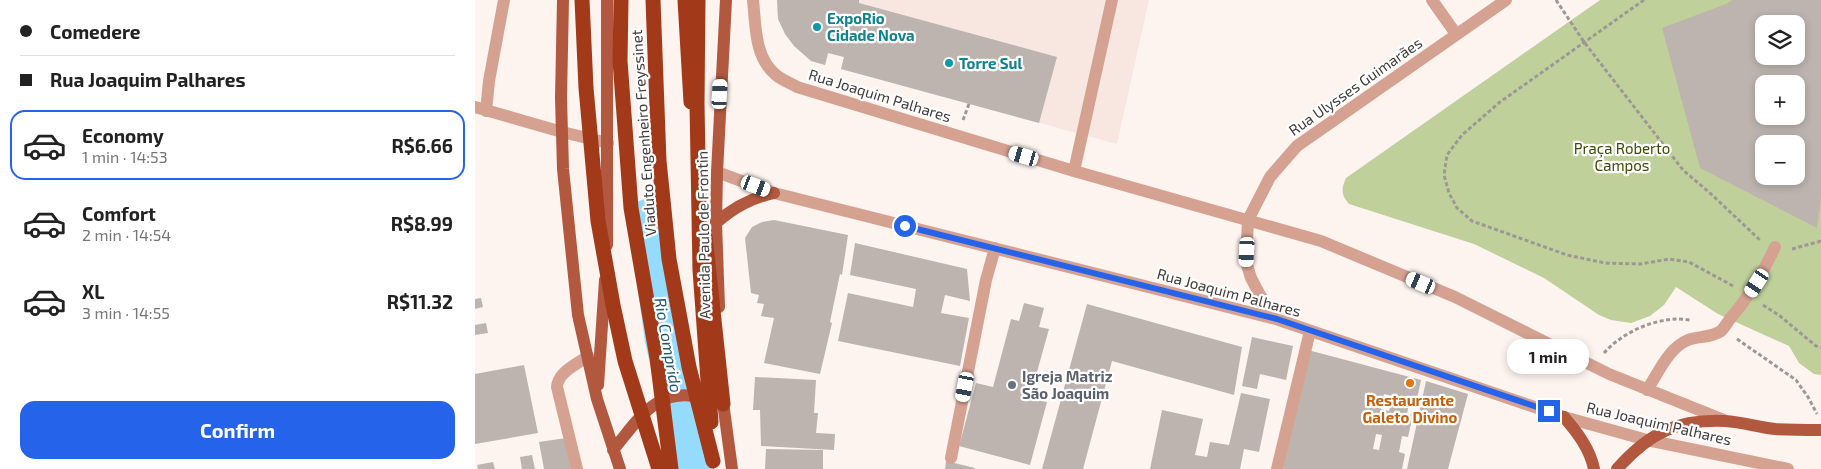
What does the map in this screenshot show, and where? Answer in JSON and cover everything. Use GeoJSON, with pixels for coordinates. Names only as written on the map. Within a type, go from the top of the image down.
{"type":"FeatureCollection","features":[{"type":"Feature","properties":{"kind":"highway"},"geometry":{"type":"LineString","coordinates":[[582,0],[586,88],[598,221],[625,361],[659,469]]}},
{"type":"Feature","properties":{"kind":"highway","name":"Viaduto Engenheiro Freyssinet"},"geometry":{"type":"LineString","coordinates":[[621,0],[619,62],[631,208],[657,358],[671,469]]}},
{"type":"Feature","properties":{"kind":"highway","name":"Viaduto Engenheiro Freyssinet"},"geometry":{"type":"LineString","coordinates":[[653,0],[659,160],[669,259],[689,367],[714,465]]}},
{"type":"Feature","properties":{"kind":"highway"},"geometry":{"type":"LineString","coordinates":[[685,0],[695,173],[706,242],[723,404]]}},
{"type":"Feature","properties":{"kind":"highway"},"geometry":{"type":"LineString","coordinates":[[698,0],[697,104],[700,270],[714,465]]}},
{"type":"Feature","properties":{"kind":"main road"},"geometry":{"type":"LineString","coordinates":[[563,0],[561,98],[563,169],[579,315],[597,399],[620,469]]}},
{"type":"Feature","properties":{"kind":"main road"},"geometry":{"type":"LineString","coordinates":[[597,399],[607,249],[607,0]]}},
{"type":"Feature","properties":{"kind":"main road","name":"Avenida Paulo de Frontin"},"geometry":{"type":"LineString","coordinates":[[725,0],[716,223],[723,404],[732,469]]}},
{"type":"Feature","properties":{"kind":"main road"},"geometry":{"type":"LineString","coordinates":[[716,223],[742,203],[758,196],[774,193]]}},
{"type":"Feature","properties":{"kind":"main road"},"geometry":{"type":"LineString","coordinates":[[613,450],[650,408],[660,400],[673,396],[692,396],[723,404]]}},
{"type":"Feature","properties":{"kind":"main road"},"geometry":{"type":"LineString","coordinates":[[1564,417],[1577,432],[1594,469]]}},
{"type":"Feature","properties":{"kind":"main road"},"geometry":{"type":"LineString","coordinates":[[1617,469],[1632,452],[1647,440],[1679,425],[1693,422],[1726,421],[1774,429],[1821,430]]}},
{"type":"Feature","properties":{"kind":"street"},"geometry":{"type":"LineString","coordinates":[[504,0],[489,81],[480,109],[562,132],[608,142]]}},
{"type":"Feature","properties":{"kind":"street","name":"Rua Joaquim Palhares"},"geometry":{"type":"LineString","coordinates":[[753,0],[758,46],[765,62],[776,75],[797,87],[1074,171],[1321,241],[1455,297],[1609,374],[1726,421]]}},
{"type":"Feature","properties":{"kind":"street"},"geometry":{"type":"LineString","coordinates":[[1074,171],[1112,0]]}},
{"type":"Feature","properties":{"kind":"street"},"geometry":{"type":"LineString","coordinates":[[1432,0],[1456,34]]}},
{"type":"Feature","properties":{"kind":"street","name":"Rua Ulysses Guimarães"},"geometry":{"type":"LineString","coordinates":[[1249,220],[1270,177],[1297,146],[1506,0]]}},
{"type":"Feature","properties":{"kind":"street","name":"Rua Joaquim Palhares"},"geometry":{"type":"LineString","coordinates":[[717,172],[774,193],[1277,319],[1564,417],[1736,464],[1788,469]]}},
{"type":"Feature","properties":{"kind":"street"},"geometry":{"type":"LineString","coordinates":[[1249,220],[1246,262],[1251,278],[1260,295],[1277,319]]}},
{"type":"Feature","properties":{"kind":"street"},"geometry":{"type":"LineString","coordinates":[[1647,390],[1671,353],[1680,344],[1690,339],[1721,331],[1765,270],[1775,247]]}},
{"type":"Feature","properties":{"kind":"street"},"geometry":{"type":"LineString","coordinates":[[951,458],[986,280],[995,248]]}},
{"type":"Feature","properties":{"kind":"street"},"geometry":{"type":"LineString","coordinates":[[1277,469],[1310,331]]}},
{"type":"Feature","properties":{"kind":"street"},"geometry":{"type":"LineString","coordinates":[[577,469],[557,387],[557,380],[560,375],[587,356]]}},
{"type":"Feature","properties":{"kind":"path"},"geometry":{"type":"LineString","coordinates":[[1557,0],[1584,42],[1683,170],[1711,194],[1757,239],[1775,247],[1794,249],[1821,241]]}},
{"type":"Feature","properties":{"kind":"path"},"geometry":{"type":"LineString","coordinates":[[1644,0],[1500,102],[1462,135],[1447,155],[1444,176],[1449,193],[1457,208],[1472,221],[1567,255],[1605,263],[1641,264],[1669,259],[1689,262],[1780,316],[1816,346],[1821,347]]}},
{"type":"Feature","properties":{"kind":"shaded area"},"geometry":{"type":"Polygon","coordinates":[[[777,0],[1149,0],[1117,144],[841,69],[844,57],[829,53],[825,65],[811,61],[785,34],[778,19],[777,0]]]}},
{"type":"Feature","properties":{"kind":"green space","name":"Praça Roberto Campos"},"geometry":{"type":"Polygon","coordinates":[[[1600,0],[1821,0],[1821,375],[1814,374],[1799,363],[1789,346],[1718,314],[1676,287],[1664,305],[1650,316],[1631,323],[1611,320],[1599,315],[1544,278],[1474,244],[1349,204],[1344,198],[1343,185],[1346,178],[1600,0]]]}},
{"type":"Feature","properties":{"kind":"building","name":"Torre Sul"},"geometry":{"type":"Polygon","coordinates":[[[777,0],[859,0],[859,3],[1057,57],[1039,123],[841,69],[844,57],[828,53],[825,65],[811,61],[794,46],[785,34],[778,19],[777,0]]]}},
{"type":"Feature","properties":{"kind":"building"},"geometry":{"type":"Polygon","coordinates":[[[1733,0],[1821,0],[1821,197],[1817,228],[1700,168],[1662,28],[1733,0]]]}},
{"type":"Feature","properties":{"kind":"building"},"geometry":{"type":"Polygon","coordinates":[[[774,220],[848,235],[842,275],[840,274],[830,322],[832,323],[820,374],[764,363],[774,318],[761,316],[764,304],[757,303],[759,295],[751,293],[745,238],[752,227],[762,222],[774,220]]]}},
{"type":"Feature","properties":{"kind":"building"},"geometry":{"type":"Polygon","coordinates":[[[855,243],[967,269],[970,301],[945,295],[941,313],[969,318],[960,366],[838,341],[848,293],[913,307],[916,289],[850,275],[855,243]]]}},
{"type":"Feature","properties":{"kind":"building"},"geometry":{"type":"Polygon","coordinates":[[[481,298],[483,307],[475,309],[475,299],[481,298]]]}},
{"type":"Feature","properties":{"kind":"building"},"geometry":{"type":"Polygon","coordinates":[[[1024,303],[1044,308],[1039,327],[1049,329],[1030,397],[1047,402],[1030,465],[959,446],[976,383],[993,387],[1011,319],[1019,321],[1024,303]]]}},
{"type":"Feature","properties":{"kind":"building"},"geometry":{"type":"Polygon","coordinates":[[[1087,304],[1242,347],[1234,395],[1112,361],[1083,469],[1042,469],[1087,304]]]}},
{"type":"Feature","properties":{"kind":"building"},"geometry":{"type":"Polygon","coordinates":[[[486,323],[488,333],[475,335],[475,325],[486,323]]]}},
{"type":"Feature","properties":{"kind":"building"},"geometry":{"type":"Polygon","coordinates":[[[1252,337],[1293,346],[1286,380],[1260,374],[1257,389],[1242,386],[1252,337]]]}},
{"type":"Feature","properties":{"kind":"building"},"geometry":{"type":"Polygon","coordinates":[[[1308,350],[1421,380],[1417,399],[1410,398],[1407,414],[1413,415],[1408,437],[1402,436],[1399,452],[1405,454],[1402,469],[1283,469],[1308,350]],[[1384,394],[1381,409],[1389,411],[1392,396],[1384,394]],[[1376,434],[1373,449],[1379,450],[1382,435],[1376,434]]]}},
{"type":"Feature","properties":{"kind":"building"},"geometry":{"type":"Polygon","coordinates":[[[524,365],[538,433],[475,444],[475,374],[524,365]]]}},
{"type":"Feature","properties":{"kind":"building"},"geometry":{"type":"Polygon","coordinates":[[[755,377],[816,380],[814,413],[818,413],[816,433],[835,434],[834,450],[761,446],[760,410],[753,410],[755,377]]]}},
{"type":"Feature","properties":{"kind":"building"},"geometry":{"type":"Polygon","coordinates":[[[1426,381],[1468,394],[1448,469],[1407,469],[1426,381]]]}},
{"type":"Feature","properties":{"kind":"building"},"geometry":{"type":"Polygon","coordinates":[[[1241,393],[1270,399],[1259,452],[1244,449],[1240,469],[1150,469],[1162,410],[1203,419],[1195,455],[1207,457],[1210,442],[1229,445],[1241,393]]]}},
{"type":"Feature","properties":{"kind":"building"},"geometry":{"type":"Polygon","coordinates":[[[566,438],[571,469],[544,469],[539,442],[566,438]]]}},
{"type":"Feature","properties":{"kind":"building"},"geometry":{"type":"Polygon","coordinates":[[[766,449],[823,450],[823,469],[765,469],[766,449]]]}},
{"type":"Feature","properties":{"kind":"building"},"geometry":{"type":"Polygon","coordinates":[[[532,455],[535,469],[522,469],[520,457],[532,455]]]}},
{"type":"Feature","properties":{"kind":"building"},"geometry":{"type":"Polygon","coordinates":[[[946,461],[975,468],[975,469],[945,469],[946,461]]]}},
{"type":"Feature","properties":{"kind":"building"},"geometry":{"type":"Polygon","coordinates":[[[493,462],[495,469],[478,469],[477,465],[493,462]]]}},
{"type":"Feature","properties":{"kind":"waterway","name":"Rio Comprido"},"geometry":{"type":"LineString","coordinates":[[649,219],[665,337],[694,469]]}},
{"type":"Feature","properties":{"kind":"place","name":"ExpoRio Cidade Nova"},"geometry":{"type":"Point","coordinates":[817,27]}},
{"type":"Feature","properties":{"kind":"place","name":"Torre Sul"},"geometry":{"type":"Point","coordinates":[949,63]}},
{"type":"Feature","properties":{"kind":"place","name":"Restaurante Galeto Divino"},"geometry":{"type":"Point","coordinates":[1410,383]}},
{"type":"Feature","properties":{"kind":"place","name":"Igreja Matriz São Joaquim"},"geometry":{"type":"Point","coordinates":[1012,385]}},
{"type":"Feature","properties":{"kind":"route"},"geometry":{"type":"LineString","coordinates":[[905,226],[1277,319],[1549,411]]}}]}
